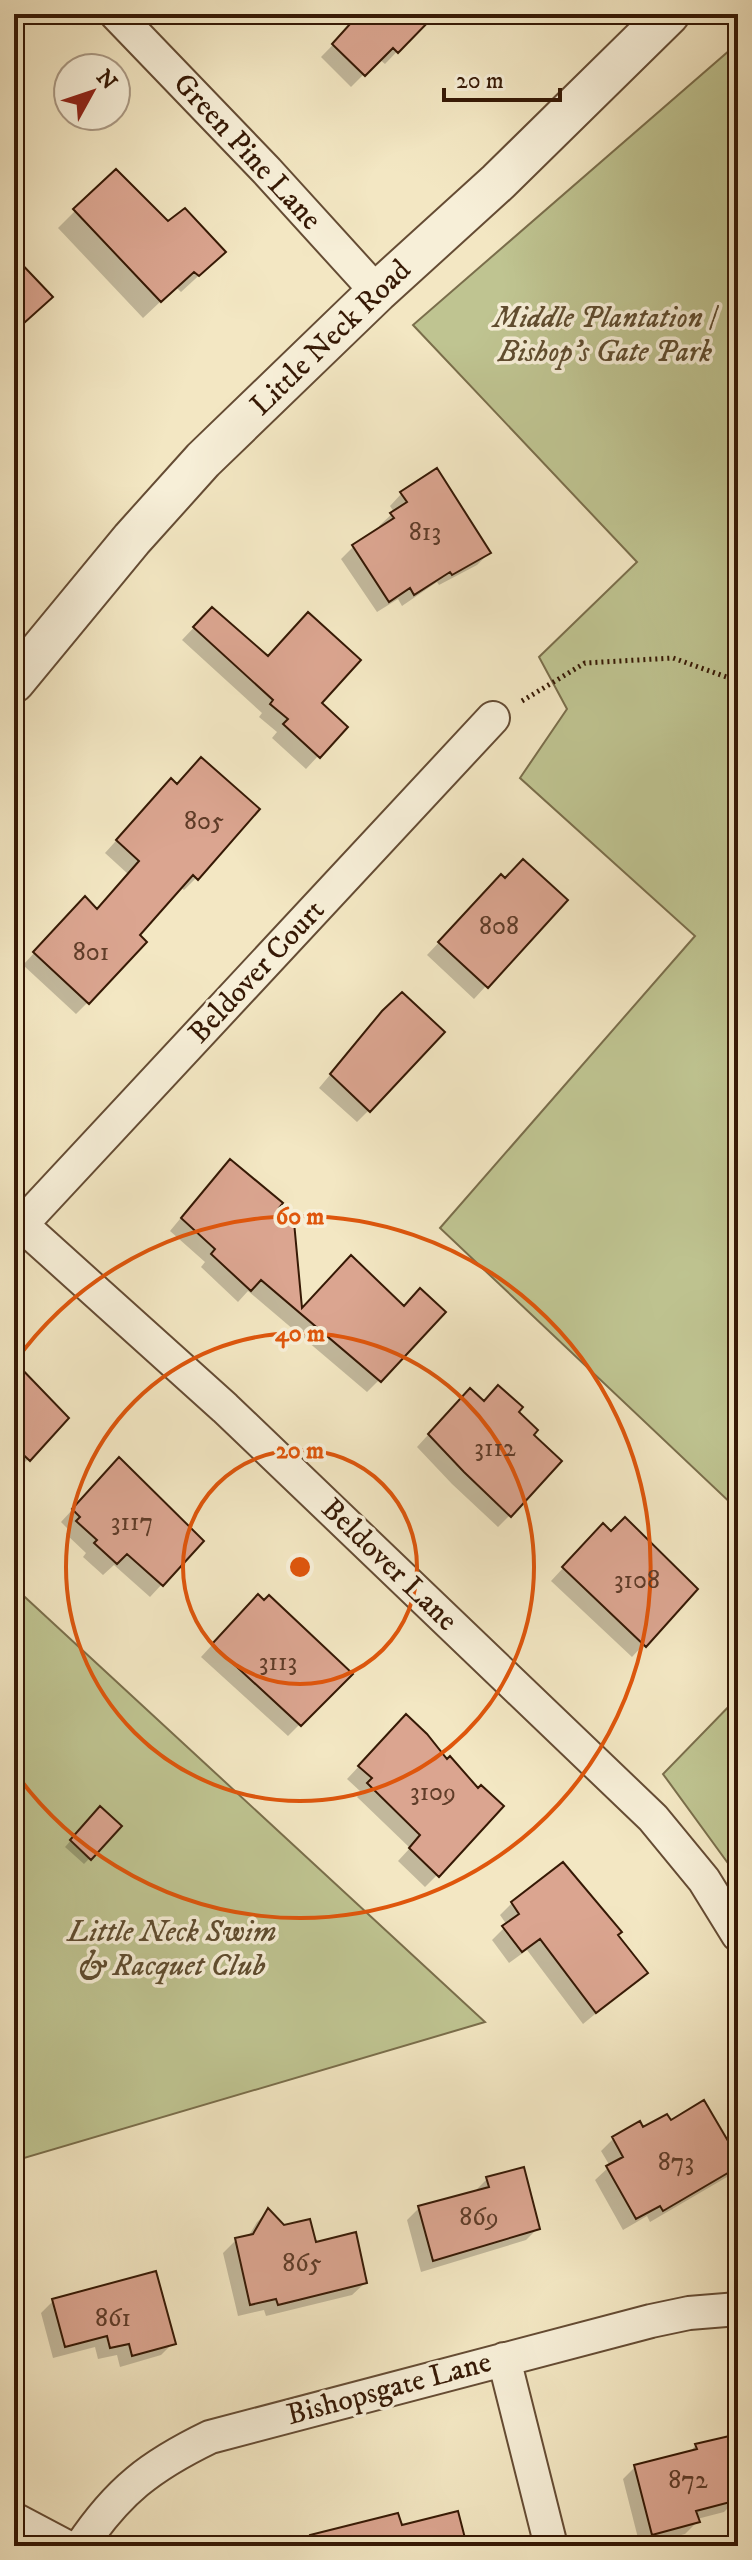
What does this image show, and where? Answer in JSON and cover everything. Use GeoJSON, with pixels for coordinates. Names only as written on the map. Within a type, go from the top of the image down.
{"type":"FeatureCollection","features":[{"type":"Feature","properties":{"kind":"street","name":"Green Pine Lane"},"geometry":{"type":"LineString","coordinates":[[116,14],[267,171],[377,292]]}},
{"type":"Feature","properties":{"kind":"street","name":"Little Neck Road"},"geometry":{"type":"LineString","coordinates":[[14,682],[132,539],[203,460],[377,292],[498,182],[669,14]]}},
{"type":"Feature","properties":{"kind":"street","name":"Beldover Court"},"geometry":{"type":"LineString","coordinates":[[18,1221],[493,718]]}},
{"type":"Feature","properties":{"kind":"street","name":"Beldover Lane"},"geometry":{"type":"LineString","coordinates":[[18,1221],[225,1408],[653,1818],[704,1880],[738,1935]]}},
{"type":"Feature","properties":{"kind":"street","name":"Bishopsgate Lane"},"geometry":{"type":"LineString","coordinates":[[81,2546],[102,2514],[129,2487],[167,2458],[210,2437],[651,2321],[689,2313],[738,2309]]}},
{"type":"Feature","properties":{"kind":"street"},"geometry":{"type":"LineString","coordinates":[[504,2359],[551,2546]]}},
{"type":"Feature","properties":{"kind":"street"},"geometry":{"type":"LineString","coordinates":[[14,2519],[65,2546]]}},
{"type":"Feature","properties":{"kind":"path"},"geometry":{"type":"LineString","coordinates":[[493,718],[585,663],[673,658],[738,681]]}},
{"type":"Feature","properties":{"kind":"green space","name":"Middle Plantation / Bishop's Gate Park"},"geometry":{"type":"Polygon","coordinates":[[[738,43],[738,1510],[440,1228],[695,936],[520,778],[567,709],[539,657],[637,562],[413,325],[738,43]]]}},
{"type":"Feature","properties":{"kind":"green space","name":"Little Neck Swim & Racquet Club"},"geometry":{"type":"Polygon","coordinates":[[[14,1587],[485,2022],[14,2161],[14,1587]]]}},
{"type":"Feature","properties":{"kind":"green space"},"geometry":{"type":"Polygon","coordinates":[[[738,1697],[738,1877],[663,1774],[738,1697]]]}},
{"type":"Feature","properties":{"kind":"building"},"geometry":{"type":"Polygon","coordinates":[[[359,14],[436,14],[398,53],[393,48],[365,76],[332,44],[359,14]]]}},
{"type":"Feature","properties":{"kind":"building"},"geometry":{"type":"Polygon","coordinates":[[[116,169],[168,221],[185,208],[226,252],[199,276],[194,272],[161,302],[73,209],[116,169]]]}},
{"type":"Feature","properties":{"kind":"building"},"geometry":{"type":"Polygon","coordinates":[[[14,256],[53,297],[14,332],[14,256]]]}},
{"type":"Feature","properties":{"kind":"building"},"geometry":{"type":"Polygon","coordinates":[[[437,468],[491,553],[452,575],[450,572],[414,595],[410,588],[389,602],[352,545],[394,518],[390,513],[407,502],[400,492],[437,468]]]}},
{"type":"Feature","properties":{"kind":"building"},"geometry":{"type":"Polygon","coordinates":[[[212,607],[268,656],[308,612],[361,660],[322,703],[348,727],[320,758],[283,724],[288,719],[270,704],[273,700],[193,627],[212,607]]]}},
{"type":"Feature","properties":{"kind":"building"},"geometry":{"type":"Polygon","coordinates":[[[201,757],[260,809],[198,880],[193,875],[140,935],[147,942],[89,1004],[33,952],[85,896],[97,909],[139,861],[116,840],[171,778],[177,784],[201,757]]]}},
{"type":"Feature","properties":{"kind":"building"},"geometry":{"type":"Polygon","coordinates":[[[523,859],[568,900],[488,988],[438,942],[501,874],[505,878],[523,859]]]}},
{"type":"Feature","properties":{"kind":"building"},"geometry":{"type":"Polygon","coordinates":[[[402,992],[445,1032],[370,1112],[330,1074],[382,1011],[402,992]]]}},
{"type":"Feature","properties":{"kind":"building"},"geometry":{"type":"Polygon","coordinates":[[[230,1159],[283,1203],[279,1208],[294,1222],[302,1308],[351,1255],[404,1306],[420,1288],[446,1312],[381,1382],[261,1280],[251,1291],[211,1254],[215,1249],[181,1218],[230,1159]]]}},
{"type":"Feature","properties":{"kind":"building"},"geometry":{"type":"Polygon","coordinates":[[[14,1361],[69,1418],[30,1461],[14,1446],[14,1361]]]}},
{"type":"Feature","properties":{"kind":"building"},"geometry":{"type":"Polygon","coordinates":[[[498,1385],[523,1407],[519,1412],[538,1430],[534,1435],[562,1461],[511,1517],[428,1434],[470,1388],[484,1401],[498,1385]]]}},
{"type":"Feature","properties":{"kind":"building"},"geometry":{"type":"Polygon","coordinates":[[[119,1457],[204,1541],[163,1586],[127,1554],[117,1564],[76,1521],[80,1517],[72,1509],[119,1457]]]}},
{"type":"Feature","properties":{"kind":"building"},"geometry":{"type":"Polygon","coordinates":[[[625,1517],[698,1589],[646,1647],[562,1567],[603,1523],[611,1531],[625,1517]]]}},
{"type":"Feature","properties":{"kind":"building"},"geometry":{"type":"Polygon","coordinates":[[[258,1594],[264,1600],[269,1595],[353,1674],[301,1726],[212,1644],[258,1594]]]}},
{"type":"Feature","properties":{"kind":"building"},"geometry":{"type":"Polygon","coordinates":[[[406,1714],[447,1759],[450,1756],[478,1788],[481,1785],[504,1806],[439,1877],[409,1848],[420,1835],[367,1783],[372,1778],[358,1766],[406,1714]]]}},
{"type":"Feature","properties":{"kind":"building"},"geometry":{"type":"Polygon","coordinates":[[[100,1806],[122,1826],[91,1860],[70,1840],[100,1806]]]}},
{"type":"Feature","properties":{"kind":"building"},"geometry":{"type":"Polygon","coordinates":[[[563,1862],[622,1932],[618,1935],[648,1973],[596,2013],[540,1939],[522,1952],[502,1926],[519,1914],[511,1902],[563,1862]]]}},
{"type":"Feature","properties":{"kind":"building"},"geometry":{"type":"Polygon","coordinates":[[[704,2100],[738,2158],[738,2167],[663,2211],[660,2206],[636,2219],[606,2166],[623,2157],[612,2137],[640,2121],[643,2127],[667,2114],[671,2120],[704,2100]]]}},
{"type":"Feature","properties":{"kind":"building"},"geometry":{"type":"Polygon","coordinates":[[[524,2167],[540,2229],[433,2261],[418,2206],[489,2187],[486,2177],[524,2167]]]}},
{"type":"Feature","properties":{"kind":"building"},"geometry":{"type":"Polygon","coordinates":[[[268,2208],[284,2225],[310,2219],[316,2242],[356,2232],[367,2283],[278,2305],[276,2299],[250,2305],[235,2238],[253,2234],[268,2208]]]}},
{"type":"Feature","properties":{"kind":"building"},"geometry":{"type":"Polygon","coordinates":[[[156,2271],[176,2344],[132,2356],[129,2344],[110,2348],[107,2336],[65,2347],[52,2299],[156,2271]]]}},
{"type":"Feature","properties":{"kind":"building"},"geometry":{"type":"Polygon","coordinates":[[[738,2434],[738,2500],[696,2511],[700,2522],[652,2535],[634,2465],[697,2449],[695,2444],[738,2434]]]}},
{"type":"Feature","properties":{"kind":"building"},"geometry":{"type":"Polygon","coordinates":[[[458,2511],[467,2546],[312,2546],[310,2535],[398,2513],[402,2525],[458,2511]]]}}]}
